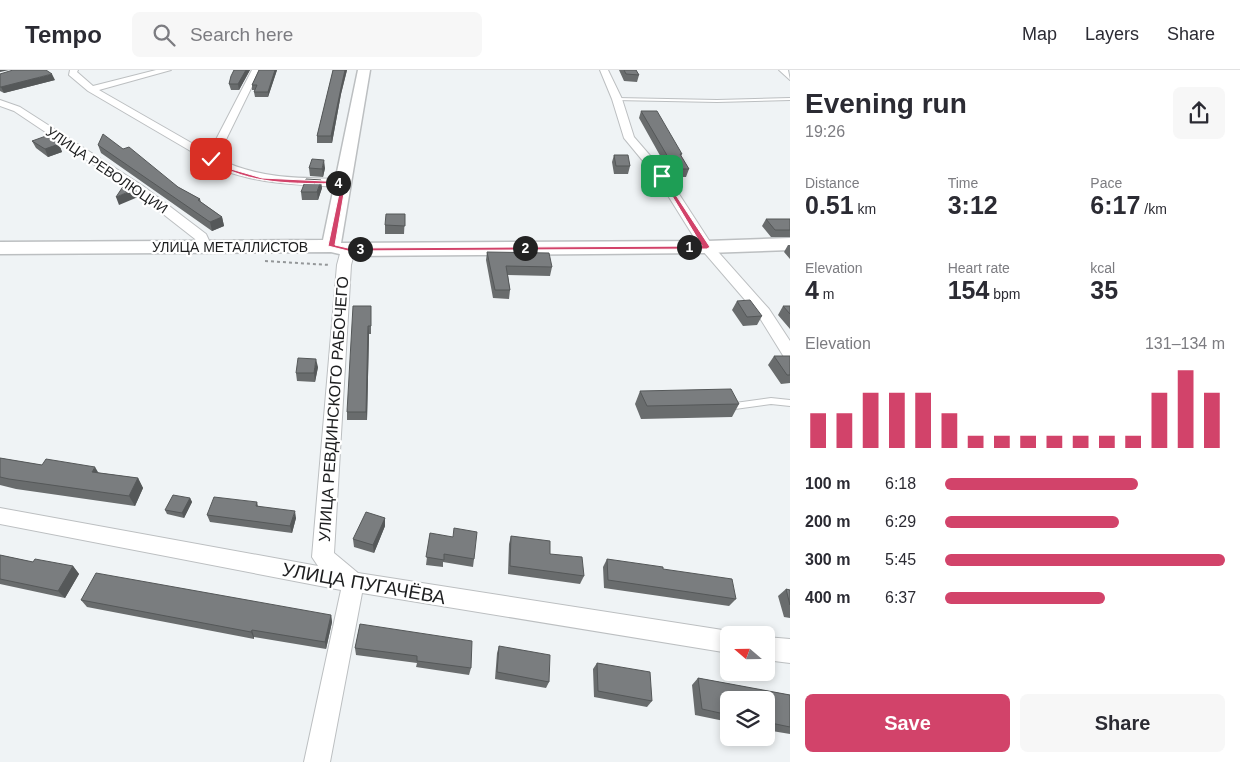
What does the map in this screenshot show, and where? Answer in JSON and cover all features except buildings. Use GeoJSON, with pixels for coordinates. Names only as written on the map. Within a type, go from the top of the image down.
{"type":"FeatureCollection","features":[{"type":"Feature","properties":{"kind":"street"},"geometry":{"type":"LineString","coordinates":[[73,70],[72,73],[91,89],[229,170],[261,180],[344,183]]}},
{"type":"Feature","properties":{"kind":"street"},"geometry":{"type":"LineString","coordinates":[[91,89],[167,70]]}},
{"type":"Feature","properties":{"kind":"street"},"geometry":{"type":"LineString","coordinates":[[211,159],[256,70]]}},
{"type":"Feature","properties":{"kind":"street","name":"УЛИЦА РЕВДИНСКОГО РАБОЧЕГО"},"geometry":{"type":"LineString","coordinates":[[353,582],[323,557],[344,265],[340,248],[344,183],[364,70]]}},
{"type":"Feature","properties":{"kind":"street"},"geometry":{"type":"LineString","coordinates":[[604,70],[617,99],[629,138],[662,176],[707,247],[764,312],[790,353]]}},
{"type":"Feature","properties":{"kind":"street"},"geometry":{"type":"LineString","coordinates":[[783,70],[790,77]]}},
{"type":"Feature","properties":{"kind":"street","name":"УЛИЦА РЕВОЛЮЦИИ"},"geometry":{"type":"LineString","coordinates":[[0,104],[16,109],[139,189],[201,237],[205,247]]}},
{"type":"Feature","properties":{"kind":"street","name":"УЛИЦА МЕТАЛЛИСТОВ"},"geometry":{"type":"LineString","coordinates":[[0,248],[707,247],[790,244]]}},
{"type":"Feature","properties":{"kind":"street","name":"УЛИЦА ПУГАЧЁВА"},"geometry":{"type":"LineString","coordinates":[[0,516],[353,582],[720,641]]}},
{"type":"Feature","properties":{"kind":"street"},"geometry":{"type":"LineString","coordinates":[[317,762],[353,582]]}},
{"type":"Feature","properties":{"kind":"street"},"geometry":{"type":"LineString","coordinates":[[775,649],[790,651]]}},
{"type":"Feature","properties":{"kind":"lane"},"geometry":{"type":"LineString","coordinates":[[617,99],[712,101],[790,99]]}},
{"type":"Feature","properties":{"kind":"lane"},"geometry":{"type":"LineString","coordinates":[[735,406],[771,401],[790,403]]}},
{"type":"Feature","properties":{"kind":"route"},"geometry":{"type":"LineString","coordinates":[[211,159],[229,170],[261,180],[344,183],[331,246],[348,250],[707,247],[662,176]]}}]}
